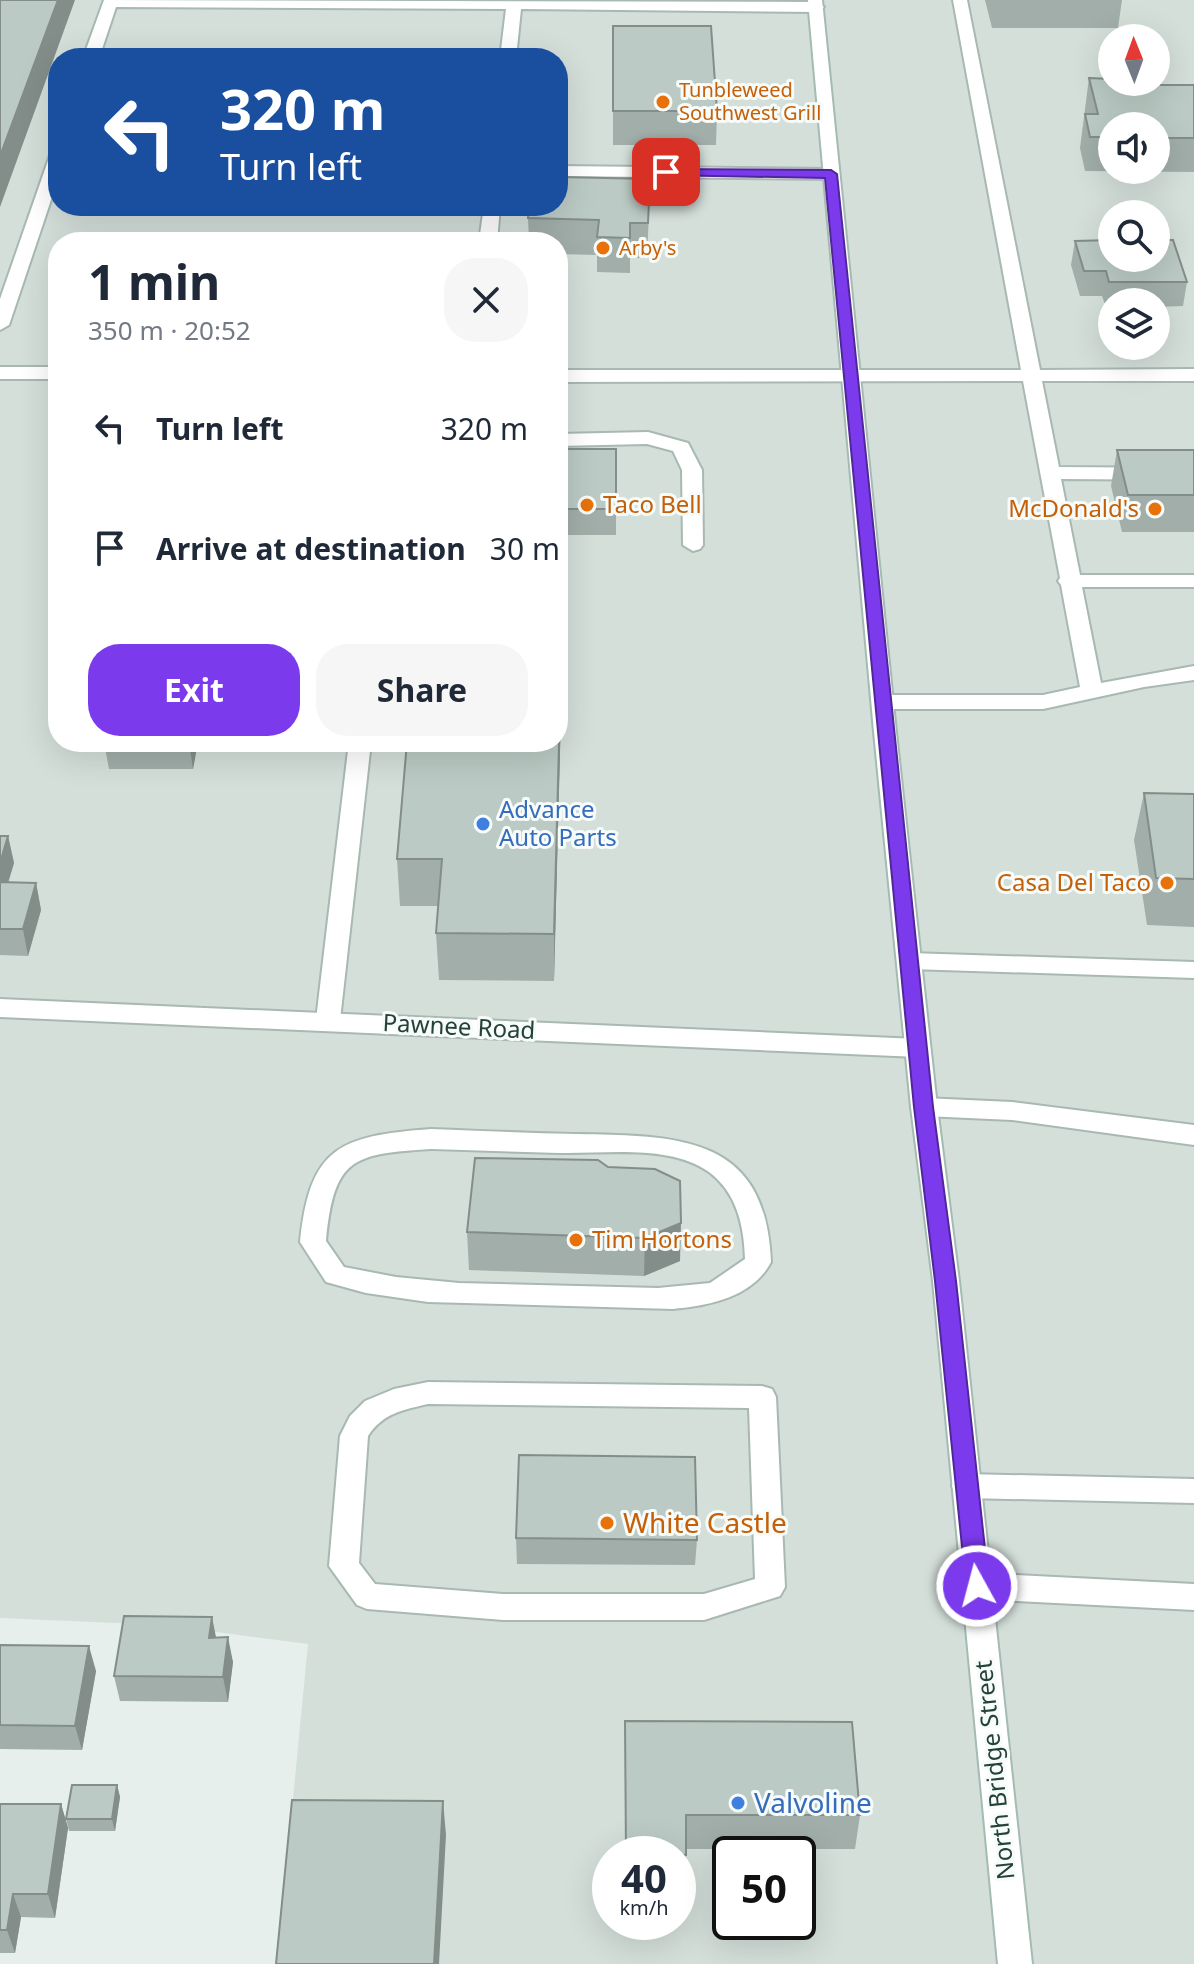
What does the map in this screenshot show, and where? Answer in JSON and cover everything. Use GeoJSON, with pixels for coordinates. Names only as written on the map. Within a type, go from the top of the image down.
{"type":"FeatureCollection","features":[{"type":"Feature","properties":{"kind":"main road"},"geometry":{"type":"LineString","coordinates":[[960,0],[1051,473],[1068,581],[1092,693]]}},
{"type":"Feature","properties":{"kind":"main road"},"geometry":{"type":"LineString","coordinates":[[94,48],[110,1],[815,3]]}},
{"type":"Feature","properties":{"kind":"main road"},"geometry":{"type":"LineString","coordinates":[[509,48],[514,3]]}},
{"type":"Feature","properties":{"kind":"main road","name":"North Bridge Street"},"geometry":{"type":"LineString","coordinates":[[815,3],[924,1107],[946,1281],[1015,1964]]}},
{"type":"Feature","properties":{"kind":"main road"},"geometry":{"type":"LineString","coordinates":[[568,171],[831,174]]}},
{"type":"Feature","properties":{"kind":"main road"},"geometry":{"type":"LineString","coordinates":[[0,325],[48,184]]}},
{"type":"Feature","properties":{"kind":"main road"},"geometry":{"type":"LineString","coordinates":[[0,373],[48,373]]}},
{"type":"Feature","properties":{"kind":"main road"},"geometry":{"type":"LineString","coordinates":[[568,376],[1194,375]]}},
{"type":"Feature","properties":{"kind":"main road"},"geometry":{"type":"LineString","coordinates":[[568,440],[648,438],[681,447],[692,470],[693,545]]}},
{"type":"Feature","properties":{"kind":"main road"},"geometry":{"type":"LineString","coordinates":[[1051,473],[1194,474]]}},
{"type":"Feature","properties":{"kind":"main road"},"geometry":{"type":"LineString","coordinates":[[1068,581],[1194,581]]}},
{"type":"Feature","properties":{"kind":"main road"},"geometry":{"type":"LineString","coordinates":[[883,702],[1043,702],[1144,680],[1194,673]]}},
{"type":"Feature","properties":{"kind":"main road"},"geometry":{"type":"LineString","coordinates":[[328,1020],[359,752]]}},
{"type":"Feature","properties":{"kind":"main road"},"geometry":{"type":"LineString","coordinates":[[910,961],[1194,970]]}},
{"type":"Feature","properties":{"kind":"main road","name":"Pawnee Road"},"geometry":{"type":"LineString","coordinates":[[0,1008],[918,1048]]}},
{"type":"Feature","properties":{"kind":"main road"},"geometry":{"type":"LineString","coordinates":[[924,1107],[1012,1111],[1194,1135]]}},
{"type":"Feature","properties":{"kind":"main road"},"geometry":{"type":"LineString","coordinates":[[431,1139],[667,1147],[705,1158],[729,1174],[751,1204],[758,1233],[758,1262],[741,1281],[703,1295],[663,1298],[442,1293],[378,1287],[335,1275],[313,1242],[320,1188],[331,1167],[353,1151],[388,1142],[431,1139]]}},
{"type":"Feature","properties":{"kind":"main road"},"geometry":{"type":"LineString","coordinates":[[428,1393],[762,1397],[770,1587],[704,1607],[503,1607],[367,1596],[344,1566],[354,1436],[360,1421],[374,1406],[428,1393]]}},
{"type":"Feature","properties":{"kind":"main road"},"geometry":{"type":"LineString","coordinates":[[966,1486],[1194,1491]]}},
{"type":"Feature","properties":{"kind":"main road"},"geometry":{"type":"LineString","coordinates":[[977,1586],[1194,1597]]}},
{"type":"Feature","properties":{"kind":"shaded area"},"geometry":{"type":"Polygon","coordinates":[[[0,0],[1194,0],[1194,1964],[277,1964],[308,1644],[163,1625],[0,1618],[0,0]]]}},
{"type":"Feature","properties":{"kind":"building"},"geometry":{"type":"Polygon","coordinates":[[[0,0],[58,0],[0,156],[0,0]]]}},
{"type":"Feature","properties":{"kind":"building"},"geometry":{"type":"Polygon","coordinates":[[[613,26],[711,26],[717,111],[613,111],[613,26]]]}},
{"type":"Feature","properties":{"kind":"building"},"geometry":{"type":"Polygon","coordinates":[[[1089,78],[1098,78],[1098,96],[1170,96],[1170,85],[1194,85],[1194,138],[1170,138],[1170,112],[1098,114],[1089,78]]]}},
{"type":"Feature","properties":{"kind":"building"},"geometry":{"type":"Polygon","coordinates":[[[1085,114],[1098,114],[1098,137],[1090,137],[1085,114]]]}},
{"type":"Feature","properties":{"kind":"building"},"geometry":{"type":"Polygon","coordinates":[[[568,177],[650,179],[648,223],[630,223],[630,238],[597,237],[599,220],[528,218],[568,216],[568,177]]]}},
{"type":"Feature","properties":{"kind":"building"},"geometry":{"type":"Polygon","coordinates":[[[1098,240],[1098,271],[1084,271],[1075,241],[1098,240]]]}},
{"type":"Feature","properties":{"kind":"building"},"geometry":{"type":"Polygon","coordinates":[[[1170,240],[1173,240],[1187,282],[1109,282],[1106,272],[1170,272],[1170,240]]]}},
{"type":"Feature","properties":{"kind":"building"},"geometry":{"type":"Polygon","coordinates":[[[568,449],[616,449],[616,509],[568,509],[568,449]]]}},
{"type":"Feature","properties":{"kind":"building"},"geometry":{"type":"Polygon","coordinates":[[[1117,450],[1194,450],[1194,495],[1128,495],[1117,450]]]}},
{"type":"Feature","properties":{"kind":"building","name":"Advance Auto Parts"},"geometry":{"type":"Polygon","coordinates":[[[406,752],[559,752],[554,934],[436,933],[442,859],[397,859],[406,752]]]}},
{"type":"Feature","properties":{"kind":"building"},"geometry":{"type":"Polygon","coordinates":[[[1144,793],[1194,794],[1194,879],[1156,878],[1144,793]]]}},
{"type":"Feature","properties":{"kind":"building"},"geometry":{"type":"Polygon","coordinates":[[[0,836],[8,836],[0,863],[0,836]]]}},
{"type":"Feature","properties":{"kind":"building"},"geometry":{"type":"Polygon","coordinates":[[[0,882],[36,883],[23,929],[0,929],[0,882]]]}},
{"type":"Feature","properties":{"kind":"building"},"geometry":{"type":"Polygon","coordinates":[[[475,1158],[598,1160],[608,1167],[655,1169],[680,1181],[681,1223],[645,1238],[467,1232],[475,1158]]]}},
{"type":"Feature","properties":{"kind":"building","name":"White Castle"},"geometry":{"type":"Polygon","coordinates":[[[519,1455],[695,1457],[697,1540],[516,1538],[519,1455]]]}},
{"type":"Feature","properties":{"kind":"building"},"geometry":{"type":"Polygon","coordinates":[[[124,1616],[212,1617],[209,1638],[228,1637],[223,1677],[114,1676],[124,1616]]]}},
{"type":"Feature","properties":{"kind":"building"},"geometry":{"type":"Polygon","coordinates":[[[0,1645],[89,1646],[75,1726],[0,1725],[0,1645]]]}},
{"type":"Feature","properties":{"kind":"building","name":"Valvoline"},"geometry":{"type":"Polygon","coordinates":[[[625,1721],[852,1722],[860,1815],[686,1815],[686,1836],[626,1836],[625,1721]]]}},
{"type":"Feature","properties":{"kind":"building"},"geometry":{"type":"Polygon","coordinates":[[[72,1785],[117,1785],[112,1819],[66,1819],[72,1785]]]}},
{"type":"Feature","properties":{"kind":"building"},"geometry":{"type":"Polygon","coordinates":[[[292,1800],[443,1801],[434,1964],[276,1964],[292,1800]]]}},
{"type":"Feature","properties":{"kind":"building"},"geometry":{"type":"Polygon","coordinates":[[[0,1804],[61,1804],[48,1894],[13,1894],[7,1930],[0,1930],[0,1804]]]}},
{"type":"Feature","properties":{"kind":"place","name":"Tunbleweed Southwest Grill"},"geometry":{"type":"Point","coordinates":[663,102]}},
{"type":"Feature","properties":{"kind":"place","name":"Arby's"},"geometry":{"type":"Point","coordinates":[603,248]}},
{"type":"Feature","properties":{"kind":"place","name":"Taco Bell"},"geometry":{"type":"Point","coordinates":[587,505]}},
{"type":"Feature","properties":{"kind":"place","name":"McDonald's"},"geometry":{"type":"Point","coordinates":[1155,509]}},
{"type":"Feature","properties":{"kind":"place","name":"Advance Auto Parts"},"geometry":{"type":"Point","coordinates":[483,824]}},
{"type":"Feature","properties":{"kind":"place","name":"Casa Del Taco"},"geometry":{"type":"Point","coordinates":[1167,883]}},
{"type":"Feature","properties":{"kind":"place","name":"Tim Hortons"},"geometry":{"type":"Point","coordinates":[576,1240]}},
{"type":"Feature","properties":{"kind":"place","name":"White Castle"},"geometry":{"type":"Point","coordinates":[607,1523]}},
{"type":"Feature","properties":{"kind":"place","name":"Valvoline"},"geometry":{"type":"Point","coordinates":[738,1803]}},
{"type":"Feature","properties":{"kind":"route"},"geometry":{"type":"LineString","coordinates":[[666,172],[831,174],[885,732],[977,1586]]}}]}
